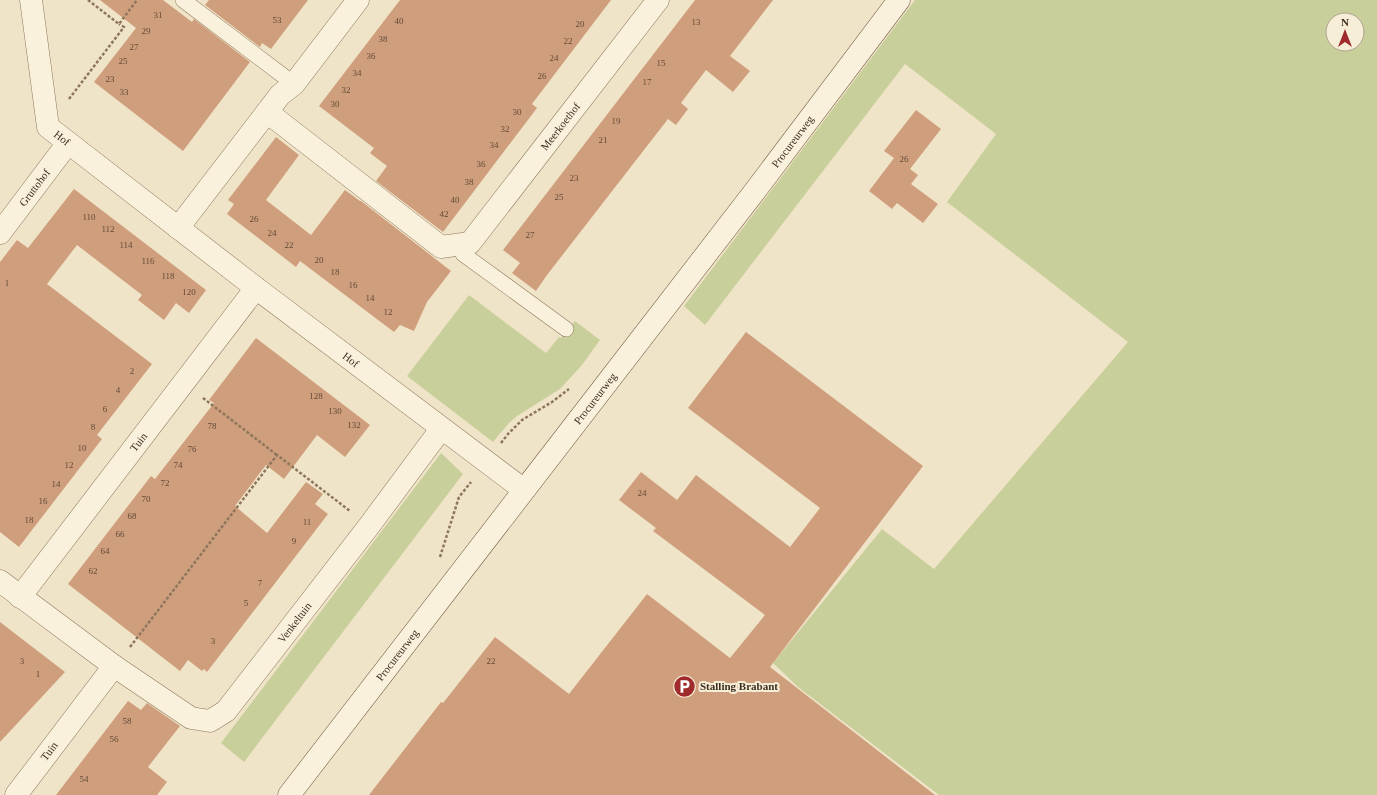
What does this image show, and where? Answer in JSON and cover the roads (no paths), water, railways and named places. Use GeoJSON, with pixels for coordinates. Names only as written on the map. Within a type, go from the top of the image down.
{"type":"FeatureCollection","features":[{"type":"Feature","properties":{"kind":"street","name":"Hof"},"geometry":{"type":"LineString","coordinates":[[31,0],[48,127],[256,288],[441,429],[524,490]]}},
{"type":"Feature","properties":{"kind":"street"},"geometry":{"type":"LineString","coordinates":[[178,228],[280,95],[294,84],[358,0]]}},
{"type":"Feature","properties":{"kind":"street","name":"Meerkoethof"},"geometry":{"type":"LineString","coordinates":[[267,112],[441,246],[470,243],[658,0]]}},
{"type":"Feature","properties":{"kind":"street","name":"Procureurweg"},"geometry":{"type":"LineString","coordinates":[[289,795],[755,191],[899,0]]}},
{"type":"Feature","properties":{"kind":"street","name":"Gruttohof"},"geometry":{"type":"LineString","coordinates":[[0,233],[68,143]]}},
{"type":"Feature","properties":{"kind":"street","name":"Tuin"},"geometry":{"type":"LineString","coordinates":[[20,597],[256,288]]}},
{"type":"Feature","properties":{"kind":"street","name":"Venkeltuin"},"geometry":{"type":"LineString","coordinates":[[114,667],[191,718],[210,721],[226,711],[369,526],[441,429]]}},
{"type":"Feature","properties":{"kind":"street"},"geometry":{"type":"LineString","coordinates":[[0,581],[114,667]]}},
{"type":"Feature","properties":{"kind":"street","name":"Tuin"},"geometry":{"type":"LineString","coordinates":[[16,795],[114,667]]}},
{"type":"Feature","properties":{"kind":"lane"},"geometry":{"type":"LineString","coordinates":[[183,0],[294,84]]}},
{"type":"Feature","properties":{"kind":"lane"},"geometry":{"type":"LineString","coordinates":[[458,244],[463,254],[566,329]]}},
{"type":"Feature","properties":{"kind":"place","name":"Stalling Brabant"},"geometry":{"type":"Point","coordinates":[685,686]}}]}
